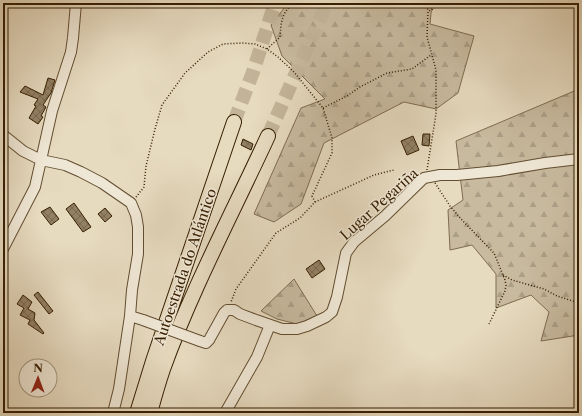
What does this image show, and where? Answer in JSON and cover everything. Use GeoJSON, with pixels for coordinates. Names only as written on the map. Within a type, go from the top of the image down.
{"type":"FeatureCollection","features":[{"type":"Feature","properties":{"kind":"highway","name":"Autoestrada do Atlántico"},"geometry":{"type":"LineString","coordinates":[[137,413],[153,361],[234,122]]}},
{"type":"Feature","properties":{"kind":"highway","name":"Autoestrada do Atlántico"},"geometry":{"type":"LineString","coordinates":[[150,413],[163,370],[187,310],[224,227],[268,136]]}},
{"type":"Feature","properties":{"kind":"street"},"geometry":{"type":"LineString","coordinates":[[3,249],[35,187],[52,111],[71,52],[76,3]]}},
{"type":"Feature","properties":{"kind":"street"},"geometry":{"type":"LineString","coordinates":[[3,135],[23,151],[40,160],[65,165],[102,183],[131,203],[136,215],[138,227],[138,254],[119,389],[113,413]]}},
{"type":"Feature","properties":{"kind":"street","name":"Lugar Pegariña"},"geometry":{"type":"LineString","coordinates":[[227,310],[234,310],[240,314],[282,329],[297,329],[307,326],[326,317],[332,312],[337,297],[346,253],[354,242],[428,177],[498,171],[579,159]]}},
{"type":"Feature","properties":{"kind":"street"},"geometry":{"type":"LineString","coordinates":[[130,316],[206,343],[227,310]]}},
{"type":"Feature","properties":{"kind":"street"},"geometry":{"type":"LineString","coordinates":[[225,413],[257,357],[270,325]]}},
{"type":"Feature","properties":{"kind":"path"},"geometry":{"type":"LineString","coordinates":[[267,49],[280,38],[281,22],[284,13],[295,3]]}},
{"type":"Feature","properties":{"kind":"path"},"geometry":{"type":"LineString","coordinates":[[425,3],[428,11],[427,37],[436,70],[436,114],[427,173],[428,177],[437,186],[450,206],[494,253],[504,275],[506,285],[505,291],[489,324]]}},
{"type":"Feature","properties":{"kind":"path"},"geometry":{"type":"LineString","coordinates":[[428,11],[434,9],[433,3]]}},
{"type":"Feature","properties":{"kind":"path"},"geometry":{"type":"LineString","coordinates":[[131,203],[144,187],[146,166],[162,105],[185,73],[208,52],[223,44],[242,43],[255,44],[267,49],[278,57],[294,72],[323,108],[332,138],[332,153],[312,196],[315,202]]}},
{"type":"Feature","properties":{"kind":"path"},"geometry":{"type":"LineString","coordinates":[[323,108],[387,73],[412,69],[432,55]]}},
{"type":"Feature","properties":{"kind":"path"},"geometry":{"type":"LineString","coordinates":[[227,310],[236,289],[276,233],[300,218],[315,202],[374,176],[394,170]]}},
{"type":"Feature","properties":{"kind":"path"},"geometry":{"type":"LineString","coordinates":[[504,275],[512,280],[544,289],[557,296],[579,303]]}},
{"type":"Feature","properties":{"kind":"green space"},"geometry":{"type":"Polygon","coordinates":[[[288,3],[432,3],[430,24],[474,36],[458,93],[436,109],[404,102],[324,143],[301,204],[274,222],[254,214],[301,108],[325,99],[282,56],[271,25],[288,3]]]}},
{"type":"Feature","properties":{"kind":"green space"},"geometry":{"type":"Polygon","coordinates":[[[579,89],[579,335],[541,341],[549,312],[531,295],[496,308],[496,274],[472,245],[450,250],[448,210],[463,200],[456,141],[579,89]]]}},
{"type":"Feature","properties":{"kind":"green space"},"geometry":{"type":"Polygon","coordinates":[[[294,279],[317,316],[297,324],[277,319],[261,311],[294,279]]]}},
{"type":"Feature","properties":{"kind":"building"},"geometry":{"type":"Polygon","coordinates":[[[48,78],[55,80],[51,93],[43,105],[46,107],[41,116],[43,117],[38,124],[29,118],[38,99],[20,92],[25,86],[43,95],[48,78]]]}},
{"type":"Feature","properties":{"kind":"building"},"geometry":{"type":"Polygon","coordinates":[[[423,134],[430,134],[429,146],[422,145],[423,134]]]}},
{"type":"Feature","properties":{"kind":"building"},"geometry":{"type":"Polygon","coordinates":[[[413,136],[419,150],[407,155],[401,141],[413,136]]]}},
{"type":"Feature","properties":{"kind":"building"},"geometry":{"type":"Polygon","coordinates":[[[243,139],[253,144],[251,150],[241,145],[243,139]]]}},
{"type":"Feature","properties":{"kind":"building"},"geometry":{"type":"Polygon","coordinates":[[[74,203],[91,227],[83,232],[66,209],[74,203]]]}},
{"type":"Feature","properties":{"kind":"building"},"geometry":{"type":"Polygon","coordinates":[[[50,207],[59,219],[51,225],[41,212],[50,207]]]}},
{"type":"Feature","properties":{"kind":"building"},"geometry":{"type":"Polygon","coordinates":[[[105,208],[112,216],[105,222],[98,214],[105,208]]]}},
{"type":"Feature","properties":{"kind":"building"},"geometry":{"type":"Polygon","coordinates":[[[319,260],[325,269],[312,278],[306,269],[319,260]]]}},
{"type":"Feature","properties":{"kind":"building"},"geometry":{"type":"Polygon","coordinates":[[[38,292],[53,311],[49,314],[34,295],[38,292]]]}},
{"type":"Feature","properties":{"kind":"building"},"geometry":{"type":"Polygon","coordinates":[[[23,295],[32,302],[28,309],[35,313],[34,320],[44,333],[43,334],[28,324],[30,320],[20,315],[24,308],[17,304],[23,295]]]}},
{"type":"Feature","properties":{"kind":"tunnel"},"geometry":{"type":"LineString","coordinates":[[234,122],[253,72],[275,3]]}},
{"type":"Feature","properties":{"kind":"tunnel"},"geometry":{"type":"LineString","coordinates":[[268,136],[327,3]]}}]}
